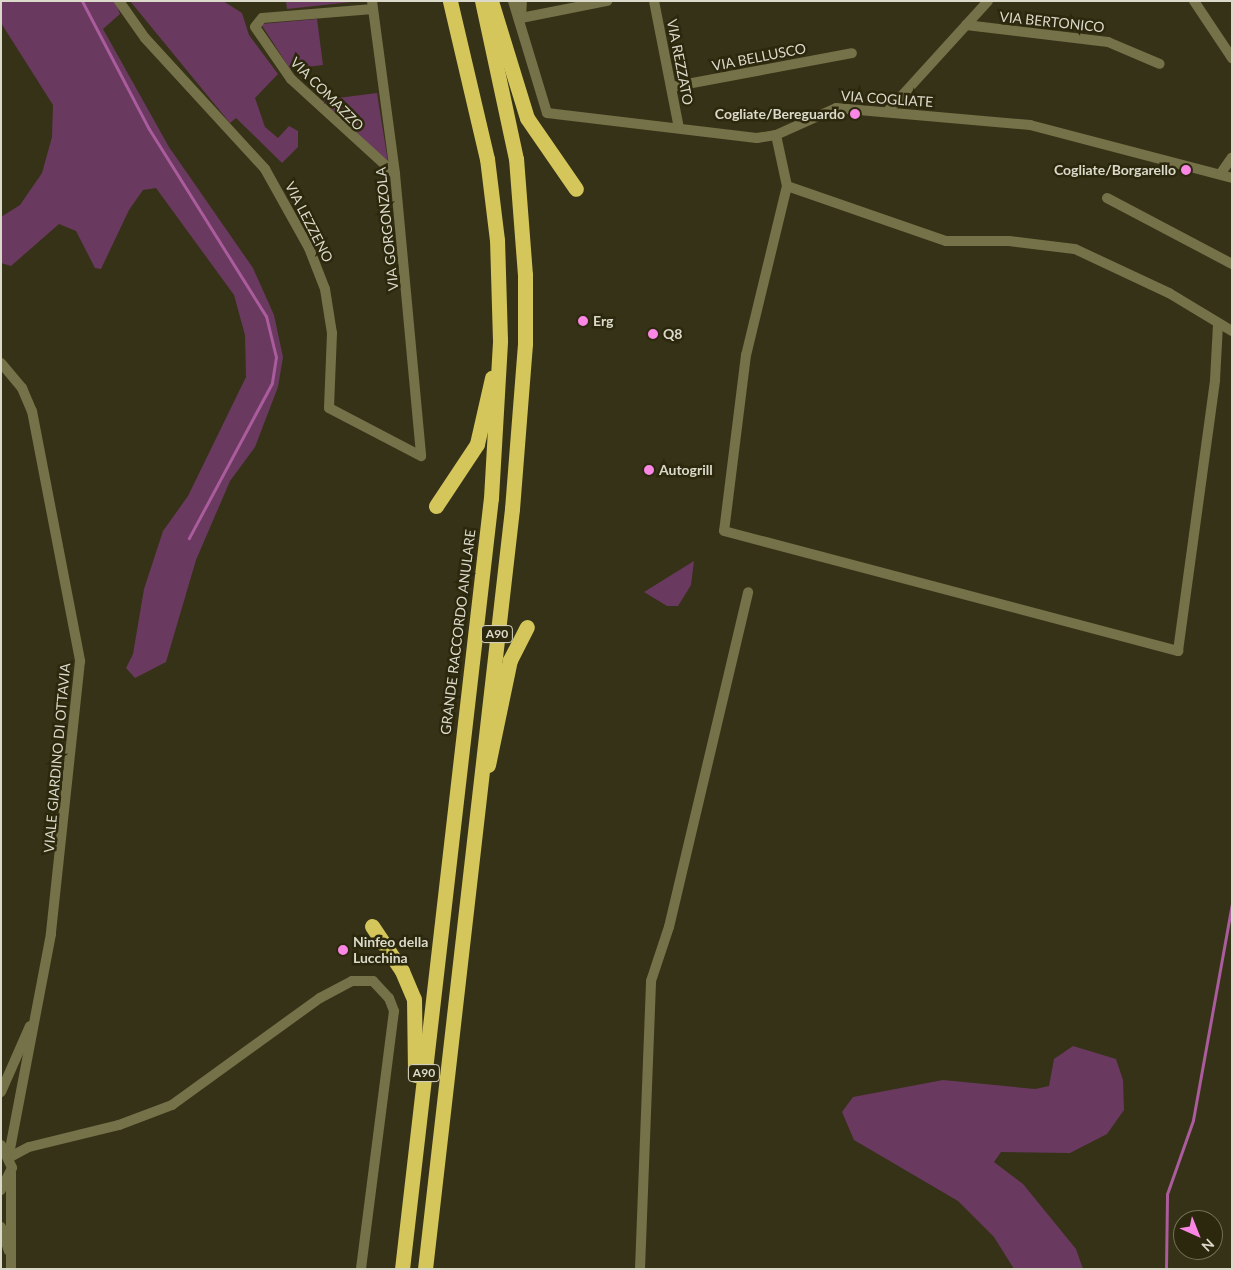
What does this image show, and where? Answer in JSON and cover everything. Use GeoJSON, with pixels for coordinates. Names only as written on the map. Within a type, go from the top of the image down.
{"type":"FeatureCollection","features":[{"type":"Feature","properties":{"kind":"highway","name":"GRANDE RACCORDO ANULARE"},"geometry":{"type":"LineString","coordinates":[[402,1269],[491,498],[500,340],[497,240],[487,159],[450,1]]}},
{"type":"Feature","properties":{"kind":"highway","name":"A90"},"geometry":{"type":"LineString","coordinates":[[425,1269],[518,441],[526,307],[516,159],[482,1]]}},
{"type":"Feature","properties":{"kind":"highway"},"geometry":{"type":"LineString","coordinates":[[491,1],[527,118],[576,189]]}},
{"type":"Feature","properties":{"kind":"highway"},"geometry":{"type":"LineString","coordinates":[[436,506],[477,444],[500,340]]}},
{"type":"Feature","properties":{"kind":"highway"},"geometry":{"type":"LineString","coordinates":[[480,782],[495,747],[510,660],[527,627]]}},
{"type":"Feature","properties":{"kind":"highway"},"geometry":{"type":"LineString","coordinates":[[372,926],[402,971],[415,1005],[412,1176]]}},
{"type":"Feature","properties":{"kind":"street","name":"VIA LEZZENO"},"geometry":{"type":"LineString","coordinates":[[119,1],[145,38],[265,169],[309,248],[325,289],[332,333],[329,408],[421,456]]}},
{"type":"Feature","properties":{"kind":"street"},"geometry":{"type":"LineString","coordinates":[[512,1],[521,18]]}},
{"type":"Feature","properties":{"kind":"street"},"geometry":{"type":"LineString","coordinates":[[521,18],[522,1]]}},
{"type":"Feature","properties":{"kind":"street"},"geometry":{"type":"LineString","coordinates":[[521,18],[607,1]]}},
{"type":"Feature","properties":{"kind":"street","name":"VIA REZZATO"},"geometry":{"type":"LineString","coordinates":[[654,1],[679,128]]}},
{"type":"Feature","properties":{"kind":"street"},"geometry":{"type":"LineString","coordinates":[[887,112],[988,1]]}},
{"type":"Feature","properties":{"kind":"street"},"geometry":{"type":"LineString","coordinates":[[1194,1],[1232,58]]}},
{"type":"Feature","properties":{"kind":"street","name":"VIA GORGONZOLA"},"geometry":{"type":"LineString","coordinates":[[372,5],[395,174],[421,456]]}},
{"type":"Feature","properties":{"kind":"street","name":"VIA COMAZZO"},"geometry":{"type":"LineString","coordinates":[[372,5],[256,22],[258,33],[283,70],[395,174]]}},
{"type":"Feature","properties":{"kind":"street","name":"VIA COGLIATE"},"geometry":{"type":"LineString","coordinates":[[521,18],[543,108],[548,113],[751,138],[776,135],[831,109],[887,112],[1042,127],[1221,173],[1232,178]]}},
{"type":"Feature","properties":{"kind":"street","name":"VIA BERTONICO"},"geometry":{"type":"LineString","coordinates":[[966,25],[1108,42],[1160,64]]}},
{"type":"Feature","properties":{"kind":"street","name":"VIA BELLUSCO"},"geometry":{"type":"LineString","coordinates":[[671,87],[852,53]]}},
{"type":"Feature","properties":{"kind":"street"},"geometry":{"type":"LineString","coordinates":[[776,135],[787,186],[746,355],[724,531],[1178,651],[1215,380],[1218,324]]}},
{"type":"Feature","properties":{"kind":"street"},"geometry":{"type":"LineString","coordinates":[[1221,173],[1232,158]]}},
{"type":"Feature","properties":{"kind":"street"},"geometry":{"type":"LineString","coordinates":[[787,186],[946,241],[1008,240],[1074,249],[1169,293],[1232,331]]}},
{"type":"Feature","properties":{"kind":"street"},"geometry":{"type":"LineString","coordinates":[[1107,198],[1232,264]]}},
{"type":"Feature","properties":{"kind":"street","name":"VIALE GIARDINO DI OTTAVIA"},"geometry":{"type":"LineString","coordinates":[[1,363],[22,388],[32,411],[80,654],[65,828],[10,1156],[10,1255]]}},
{"type":"Feature","properties":{"kind":"street"},"geometry":{"type":"LineString","coordinates":[[640,1269],[651,981],[669,927],[748,592]]}},
{"type":"Feature","properties":{"kind":"street"},"geometry":{"type":"LineString","coordinates":[[1,1145],[10,1156],[29,1147],[119,1125],[172,1105],[320,998],[352,980],[373,981],[394,1010],[361,1269]]}},
{"type":"Feature","properties":{"kind":"street","name":"VIALE GIARDINO DI OTTAVIA"},"geometry":{"type":"LineString","coordinates":[[1,1092],[33,1018]]}},
{"type":"Feature","properties":{"kind":"street"},"geometry":{"type":"LineString","coordinates":[[1,1190],[11,1173]]}},
{"type":"Feature","properties":{"kind":"street"},"geometry":{"type":"LineString","coordinates":[[1,1227],[10,1255],[11,1269]]}},
{"type":"Feature","properties":{"kind":"shaded area"},"geometry":{"type":"Polygon","coordinates":[[[1,1],[115,1],[120,14],[103,29],[169,147],[253,268],[274,315],[283,357],[278,387],[255,447],[230,481],[196,560],[166,662],[135,678],[126,668],[133,654],[144,589],[163,531],[188,496],[246,377],[245,335],[234,295],[156,188],[143,190],[129,210],[101,269],[95,268],[76,231],[59,224],[11,266],[1,263],[1,217],[20,205],[42,173],[52,137],[53,105],[1,23],[1,1]]]}},
{"type":"Feature","properties":{"kind":"shaded area"},"geometry":{"type":"Polygon","coordinates":[[[130,1],[223,1],[242,13],[249,35],[278,74],[255,98],[265,127],[278,138],[289,126],[298,131],[298,147],[282,163],[236,118],[230,123],[130,1]]]}},
{"type":"Feature","properties":{"kind":"shaded area"},"geometry":{"type":"Polygon","coordinates":[[[286,1],[361,1],[287,9],[286,1]]]}},
{"type":"Feature","properties":{"kind":"shaded area"},"geometry":{"type":"Polygon","coordinates":[[[317,19],[323,65],[290,69],[261,24],[317,19]]]}},
{"type":"Feature","properties":{"kind":"shaded area"},"geometry":{"type":"Polygon","coordinates":[[[377,93],[388,162],[322,100],[377,93]]]}},
{"type":"Feature","properties":{"kind":"shaded area"},"geometry":{"type":"Polygon","coordinates":[[[694,561],[691,585],[678,606],[667,606],[644,592],[694,561]]]}},
{"type":"Feature","properties":{"kind":"shaded area"},"geometry":{"type":"Polygon","coordinates":[[[1073,1046],[1116,1059],[1123,1080],[1124,1110],[1107,1134],[1070,1153],[1001,1152],[994,1162],[1023,1184],[1076,1249],[1083,1269],[1014,1269],[994,1237],[958,1201],[854,1140],[842,1112],[853,1097],[943,1080],[1035,1089],[1049,1086],[1054,1059],[1073,1046]]]}},
{"type":"Feature","properties":{"kind":"waterway"},"geometry":{"type":"LineString","coordinates":[[82,1],[149,129],[266,316],[276,357],[272,383],[189,538]]}},
{"type":"Feature","properties":{"kind":"waterway"},"geometry":{"type":"LineString","coordinates":[[1166,1269],[1167,1194],[1193,1120],[1232,903]]}},
{"type":"Feature","properties":{"kind":"place","name":"Cogliate/Bereguardo"},"geometry":{"type":"Point","coordinates":[855,114]}},
{"type":"Feature","properties":{"kind":"place","name":"Cogliate/Borgarello"},"geometry":{"type":"Point","coordinates":[1186,170]}},
{"type":"Feature","properties":{"kind":"place","name":"Erg"},"geometry":{"type":"Point","coordinates":[583,321]}},
{"type":"Feature","properties":{"kind":"place","name":"Q8"},"geometry":{"type":"Point","coordinates":[653,334]}},
{"type":"Feature","properties":{"kind":"place","name":"Autogrill"},"geometry":{"type":"Point","coordinates":[649,470]}},
{"type":"Feature","properties":{"kind":"place","name":"Ninfeo della Lucchina"},"geometry":{"type":"Point","coordinates":[343,950]}}]}
